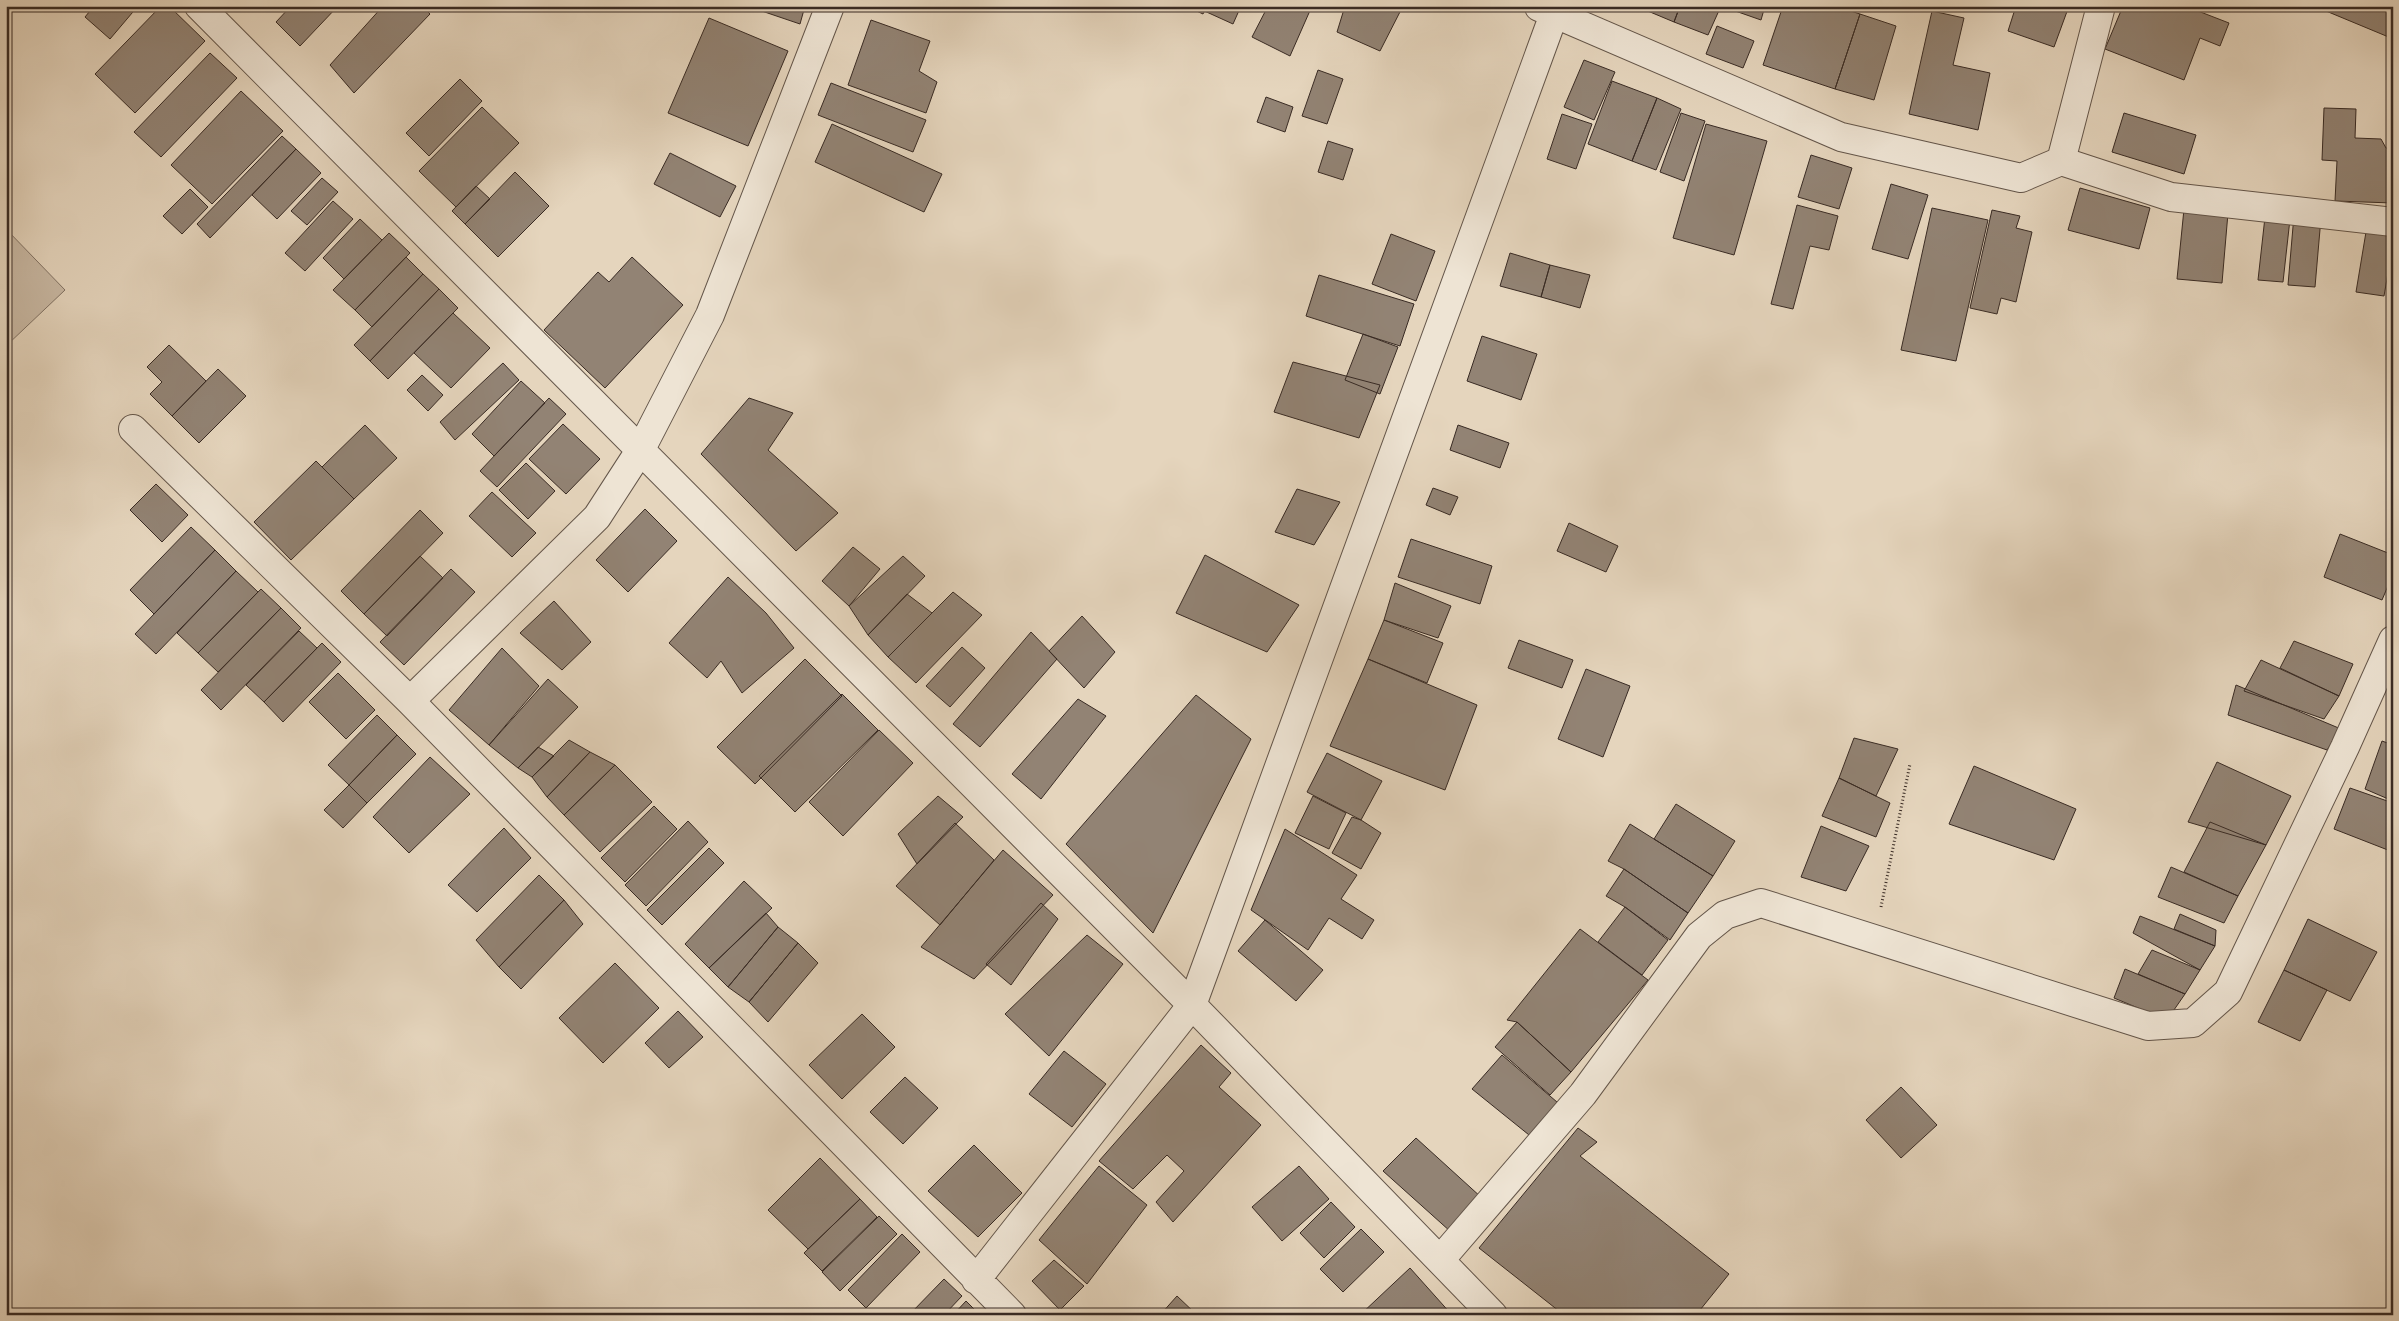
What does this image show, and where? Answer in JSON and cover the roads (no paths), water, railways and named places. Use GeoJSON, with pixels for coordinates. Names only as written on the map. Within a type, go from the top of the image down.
{"type":"FeatureCollection","features":[{"type":"Feature","properties":{"kind":"street"},"geometry":{"type":"LineString","coordinates":[[199,6],[1192,1005],[1493,1315]]}},
{"type":"Feature","properties":{"kind":"street"},"geometry":{"type":"LineString","coordinates":[[410,701],[597,517],[641,449],[710,315],[830,6]]}},
{"type":"Feature","properties":{"kind":"street"},"geometry":{"type":"LineString","coordinates":[[2061,161],[2101,6]]}},
{"type":"Feature","properties":{"kind":"street"},"geometry":{"type":"LineString","coordinates":[[976,1280],[1192,1005],[1549,9],[1841,137],[2021,178],[2061,161],[2171,198],[2393,222]]}},
{"type":"Feature","properties":{"kind":"street"},"geometry":{"type":"LineString","coordinates":[[133,428],[410,701],[1012,1315]]}},
{"type":"Feature","properties":{"kind":"street"},"geometry":{"type":"LineString","coordinates":[[1440,1260],[1583,1094],[1698,936],[1725,915],[1761,903],[2148,1026],[2193,1023],[2228,992],[2346,747],[2393,640]]}}]}
